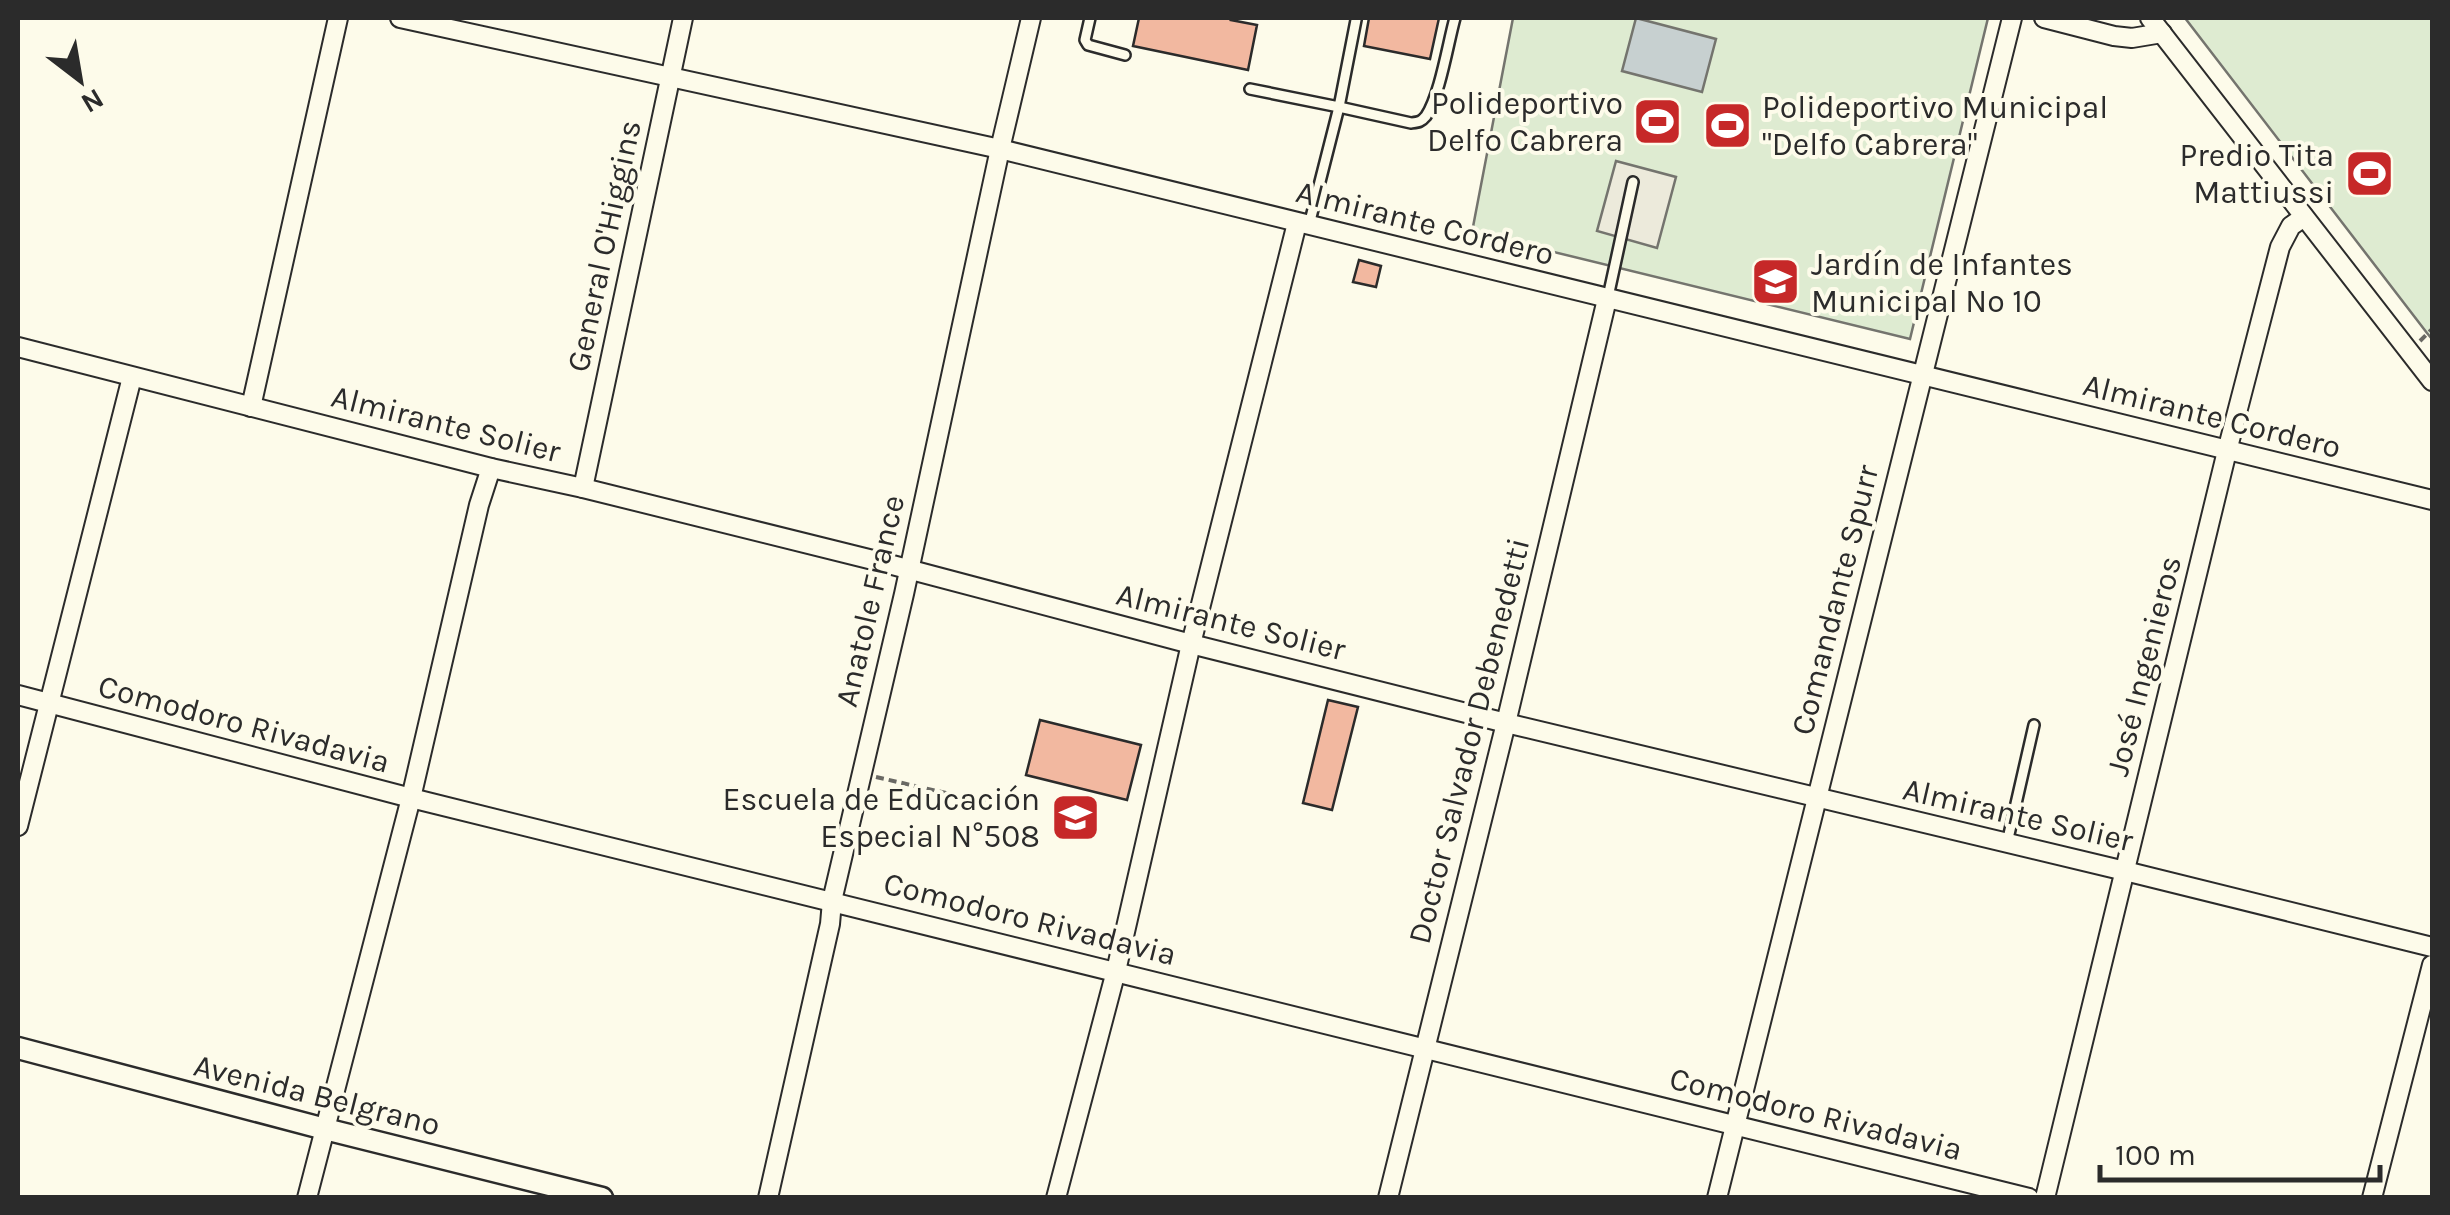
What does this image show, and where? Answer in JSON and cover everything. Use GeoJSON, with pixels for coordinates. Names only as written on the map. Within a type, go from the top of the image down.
{"type":"FeatureCollection","features":[{"type":"Feature","properties":{"kind":"street"},"geometry":{"type":"LineString","coordinates":[[251,407],[338,18]]}},
{"type":"Feature","properties":{"kind":"street","name":"Almirante Cordero"},"geometry":{"type":"LineString","coordinates":[[400,18],[1000,149],[2432,500]]}},
{"type":"Feature","properties":{"kind":"street","name":"General O'Higgins"},"geometry":{"type":"LineString","coordinates":[[583,488],[684,18]]}},
{"type":"Feature","properties":{"kind":"street","name":"Anatole France"},"geometry":{"type":"LineString","coordinates":[[768,1198],[1031,18]]}},
{"type":"Feature","properties":{"kind":"street","name":"Comandante Spurr"},"geometry":{"type":"LineString","coordinates":[[1716,1198],[2012,18]]}},
{"type":"Feature","properties":{"kind":"street"},"geometry":{"type":"LineString","coordinates":[[2044,18],[2132,38],[2156,25],[2432,381]]}},
{"type":"Feature","properties":{"kind":"street","name":"José Ingenieros"},"geometry":{"type":"LineString","coordinates":[[2046,1198],[2280,247],[2290,226],[2304,216]]}},
{"type":"Feature","properties":{"kind":"street"},"geometry":{"type":"LineString","coordinates":[[1056,1198],[1116,971],[1190,644],[1303,224]]}},
{"type":"Feature","properties":{"kind":"street","name":"Doctor Salvador Debenedetti"},"geometry":{"type":"LineString","coordinates":[[1388,1198],[1607,299]]}},
{"type":"Feature","properties":{"kind":"street","name":"Almirante Solier"},"geometry":{"type":"LineString","coordinates":[[18,347],[1506,723],[2432,948]]}},
{"type":"Feature","properties":{"kind":"street"},"geometry":{"type":"LineString","coordinates":[[18,826],[132,378]]}},
{"type":"Feature","properties":{"kind":"street"},"geometry":{"type":"LineString","coordinates":[[307,1198],[411,798],[490,468]]}},
{"type":"Feature","properties":{"kind":"street","name":"Comodoro Rivadavia"},"geometry":{"type":"LineString","coordinates":[[18,695],[411,798],[2029,1198]]}},
{"type":"Feature","properties":{"kind":"street"},"geometry":{"type":"LineString","coordinates":[[2372,1198],[2432,965]]}},
{"type":"Feature","properties":{"kind":"street","name":"Avenida Belgrano"},"geometry":{"type":"LineString","coordinates":[[18,1048],[602,1198]]}},
{"type":"Feature","properties":{"kind":"lane"},"geometry":{"type":"LineString","coordinates":[[1090,18],[1085,40],[1088,45],[1124,54]]}},
{"type":"Feature","properties":{"kind":"lane"},"geometry":{"type":"LineString","coordinates":[[1250,90],[1412,124],[1418,122],[1425,117],[1440,80],[1454,18]]}},
{"type":"Feature","properties":{"kind":"lane"},"geometry":{"type":"LineString","coordinates":[[1303,224],[1338,107],[1356,20]]}},
{"type":"Feature","properties":{"kind":"lane"},"geometry":{"type":"LineString","coordinates":[[1607,299],[1633,182]]}},
{"type":"Feature","properties":{"kind":"lane"},"geometry":{"type":"LineString","coordinates":[[2006,843],[2034,725]]}},
{"type":"Feature","properties":{"kind":"path"},"geometry":{"type":"LineString","coordinates":[[862,774],[1007,807]]}},
{"type":"Feature","properties":{"kind":"green space","name":"Polideportivo Municipal \"Delfo Cabrera\""},"geometry":{"type":"Polygon","coordinates":[[[1513,18],[1988,18],[1910,339],[1472,232],[1513,18]]]}},
{"type":"Feature","properties":{"kind":"green space","name":"Predio Tita Mattiussi"},"geometry":{"type":"Polygon","coordinates":[[[2185,18],[2432,18],[2432,339],[2427,333],[2185,18]]]}},
{"type":"Feature","properties":{"kind":"shaded area"},"geometry":{"type":"Polygon","coordinates":[[[1636,18],[1716,39],[1702,92],[1622,71],[1636,18]]]}},
{"type":"Feature","properties":{"kind":"shaded area"},"geometry":{"type":"Polygon","coordinates":[[[1616,161],[1676,177],[1657,248],[1597,231],[1616,161]]]}},
{"type":"Feature","properties":{"kind":"building"},"geometry":{"type":"Polygon","coordinates":[[[1139,18],[1232,18],[1257,25],[1248,70],[1133,46],[1139,18]]]}},
{"type":"Feature","properties":{"kind":"building"},"geometry":{"type":"Polygon","coordinates":[[[1369,18],[1439,18],[1430,59],[1364,46],[1369,18]]]}},
{"type":"Feature","properties":{"kind":"building"},"geometry":{"type":"Polygon","coordinates":[[[1359,260],[1381,266],[1376,287],[1353,282],[1359,260]]]}},
{"type":"Feature","properties":{"kind":"building"},"geometry":{"type":"Polygon","coordinates":[[[1328,700],[1358,707],[1332,810],[1303,803],[1328,700]]]}},
{"type":"Feature","properties":{"kind":"building"},"geometry":{"type":"Polygon","coordinates":[[[1040,720],[1141,745],[1127,800],[1026,775],[1040,720]]]}},
{"type":"Feature","properties":{"kind":"place","name":"Polideportivo Delfo Cabrera"},"geometry":{"type":"Point","coordinates":[1658,121]}},
{"type":"Feature","properties":{"kind":"place","name":"Polideportivo Municipal \"Delfo Cabrera\""},"geometry":{"type":"Point","coordinates":[1727,125]}},
{"type":"Feature","properties":{"kind":"place","name":"Predio Tita Mattiussi"},"geometry":{"type":"Point","coordinates":[2369,173]}},
{"type":"Feature","properties":{"kind":"place","name":"Jardín de Infantes Municipal Nº 10"},"geometry":{"type":"Point","coordinates":[1776,282]}},
{"type":"Feature","properties":{"kind":"place","name":"Escuela de Educación Especial N°508"},"geometry":{"type":"Point","coordinates":[1075,817]}}]}
